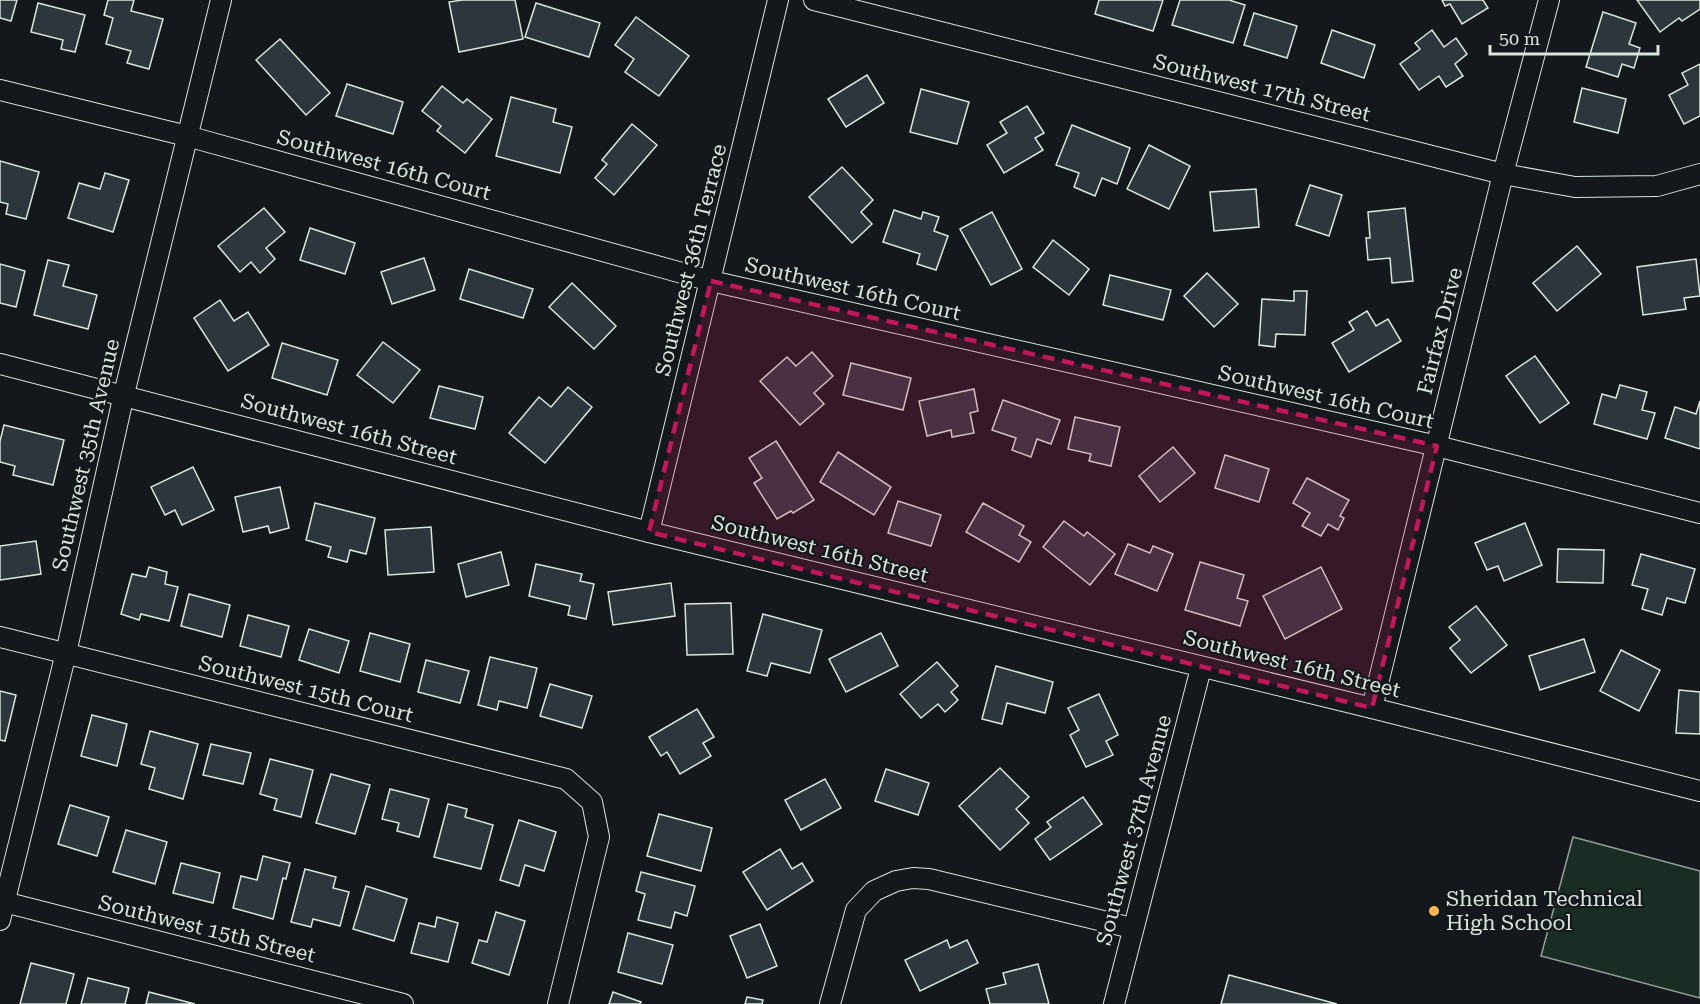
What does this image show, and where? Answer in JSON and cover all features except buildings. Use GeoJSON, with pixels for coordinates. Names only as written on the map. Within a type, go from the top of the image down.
{"type":"FeatureCollection","features":[{"type":"Feature","properties":{"kind":"street","name":"Southwest 35th Avenue"},"geometry":{"type":"LineString","coordinates":[[2,908],[66,653],[124,394],[221,0]]}},
{"type":"Feature","properties":{"kind":"street","name":"Southwest 36th Terrace"},"geometry":{"type":"LineString","coordinates":[[649,532],[778,0]]}},
{"type":"Feature","properties":{"kind":"street","name":"Southwest 17th Street"},"geometry":{"type":"LineString","coordinates":[[814,0],[1503,174],[1575,187],[1657,186],[1700,174]]}},
{"type":"Feature","properties":{"kind":"street","name":"Fairfax Drive"},"geometry":{"type":"LineString","coordinates":[[1372,708],[1503,174],[1549,0]]}},
{"type":"Feature","properties":{"kind":"street","name":"Southwest 16th Court"},"geometry":{"type":"LineString","coordinates":[[0,90],[187,136],[711,281],[1437,446],[1700,513]]}},
{"type":"Feature","properties":{"kind":"street","name":"Southwest 16th Street"},"geometry":{"type":"LineString","coordinates":[[0,363],[649,532],[1372,708],[1700,791]]}},
{"type":"Feature","properties":{"kind":"street","name":"Southwest 15th Court"},"geometry":{"type":"LineString","coordinates":[[0,637],[567,779],[592,802],[599,837],[558,1004]]}},
{"type":"Feature","properties":{"kind":"street","name":"Southwest 37th Avenue"},"geometry":{"type":"LineString","coordinates":[[1114,1004],[1201,668]]}},
{"type":"Feature","properties":{"kind":"street"},"geometry":{"type":"LineString","coordinates":[[830,1004],[856,910],[874,891],[896,881],[914,878],[929,879],[1132,928]]}},
{"type":"Feature","properties":{"kind":"street","name":"Southwest 15th Street"},"geometry":{"type":"LineString","coordinates":[[2,908],[403,1004]]}},
{"type":"Feature","properties":{"kind":"highlighted area"},"geometry":{"type":"Polygon","coordinates":[[[711,281],[1437,446],[1372,708],[649,532],[711,281]]]}},
{"type":"Feature","properties":{"kind":"green space"},"geometry":{"type":"Polygon","coordinates":[[[1573,837],[1700,871],[1700,998],[1541,956],[1573,837]]]}},
{"type":"Feature","properties":{"kind":"place","name":"Sheridan Technical High School"},"geometry":{"type":"Point","coordinates":[1434,911]}}]}
